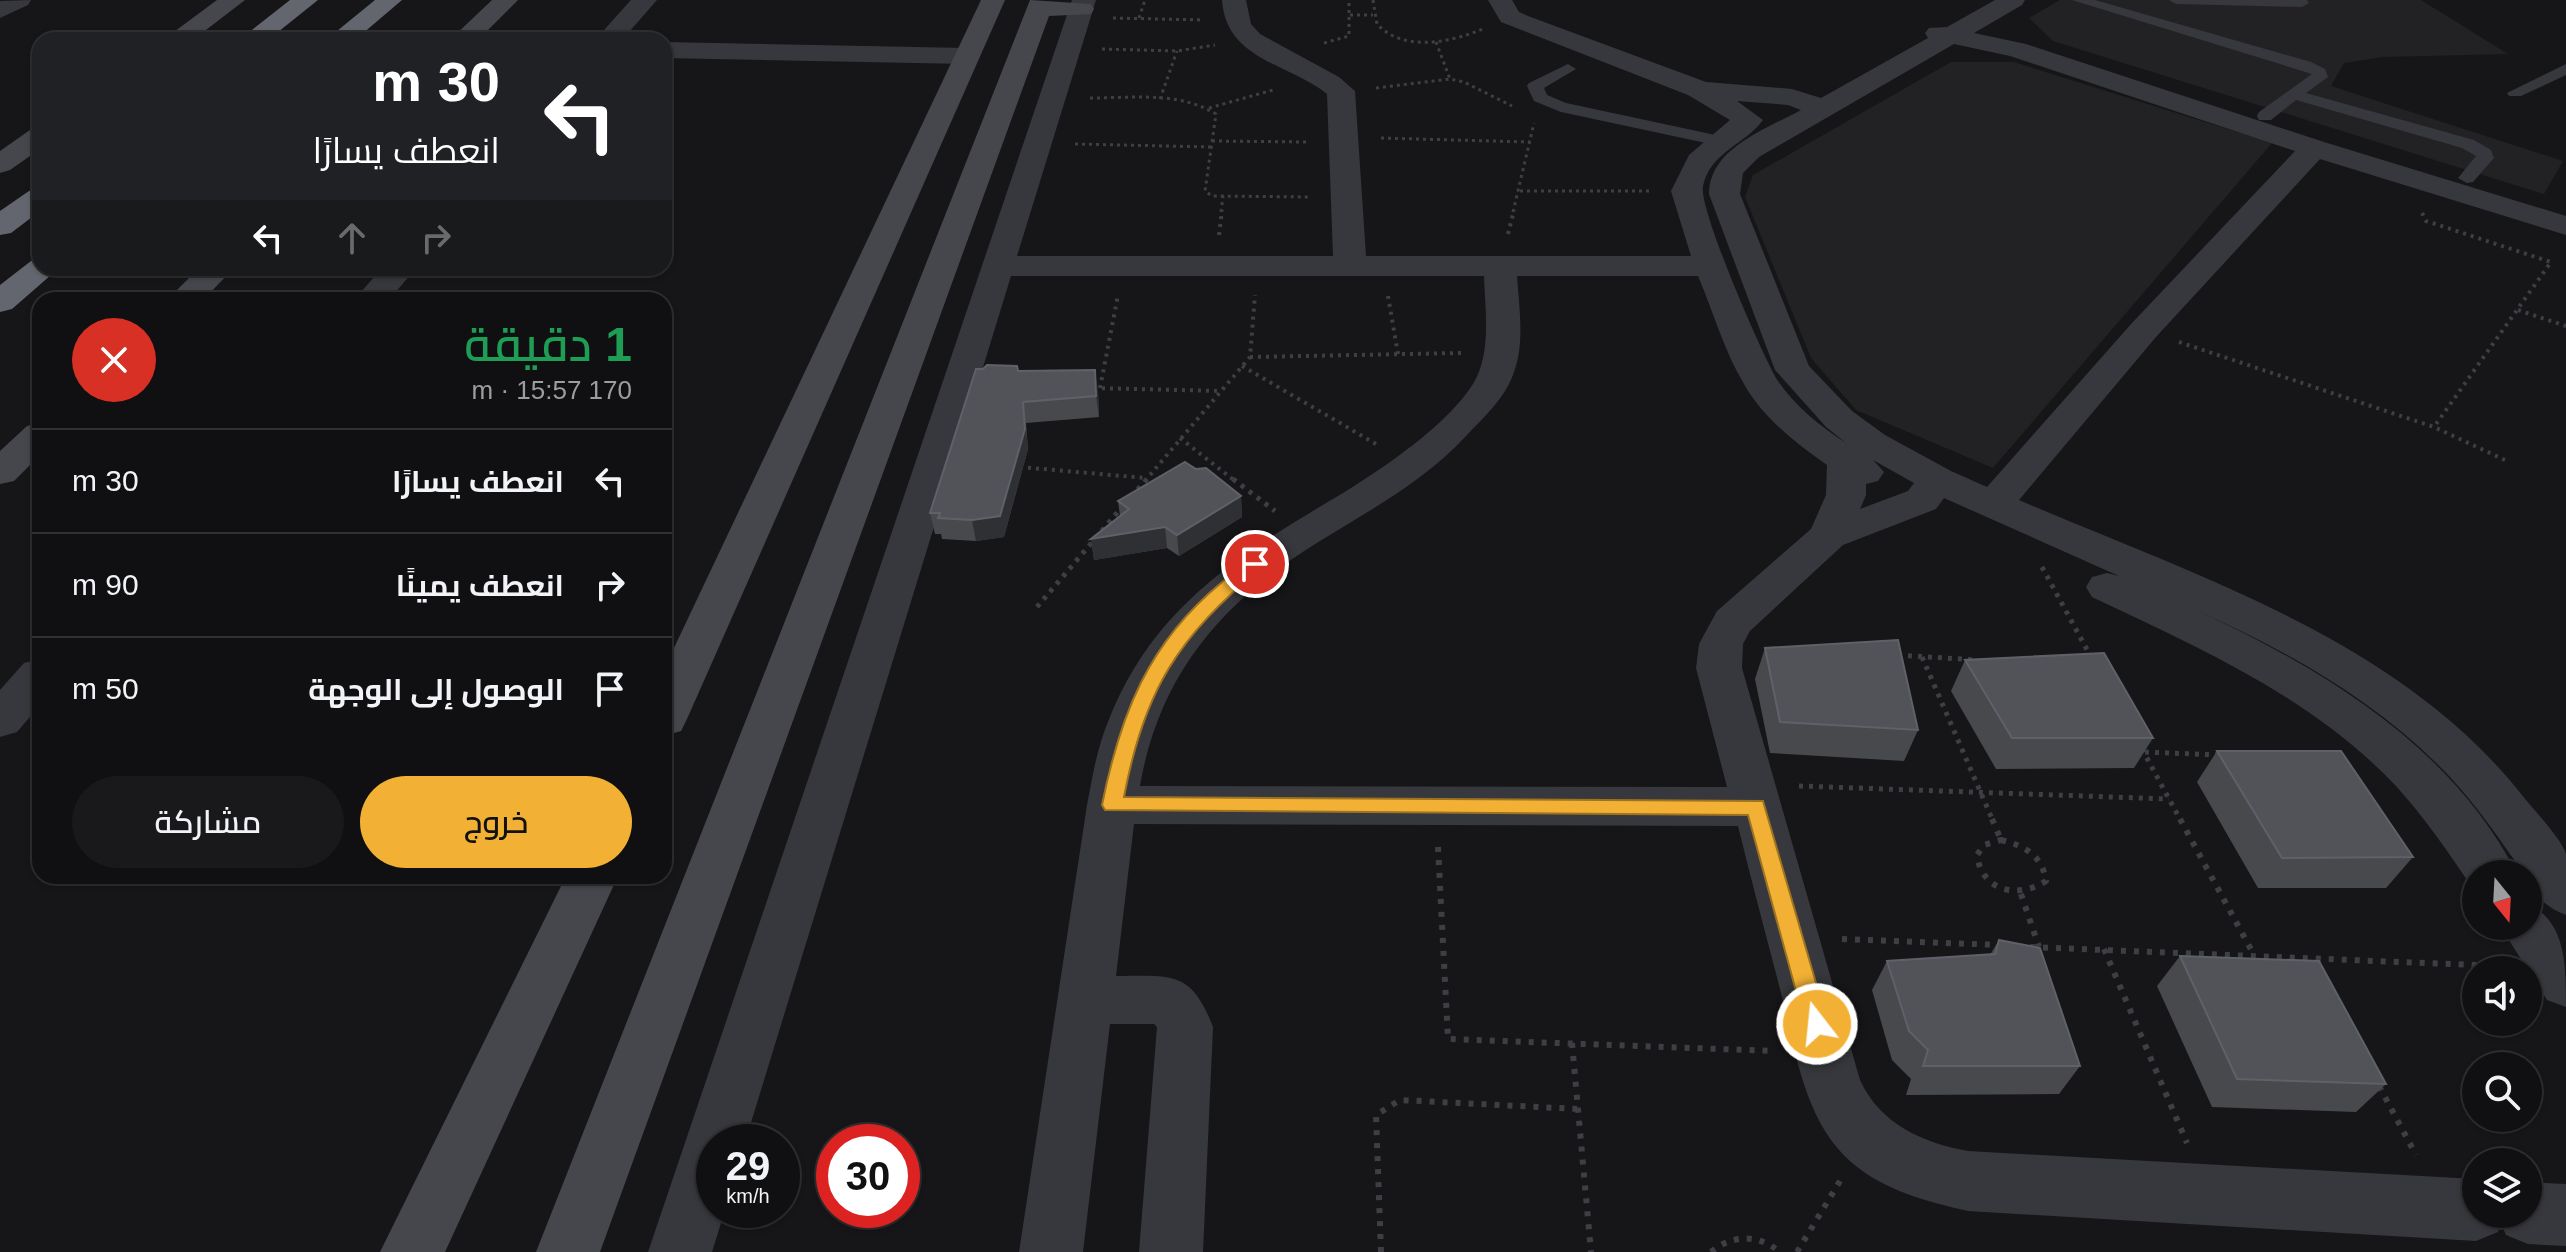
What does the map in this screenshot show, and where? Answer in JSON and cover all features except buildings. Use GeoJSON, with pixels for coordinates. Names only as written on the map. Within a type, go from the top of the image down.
{"type":"FeatureCollection","features":[{"type":"Feature","properties":{"kind":"highway"},"geometry":{"type":"LineString","coordinates":[[263,32],[306,0]]}},
{"type":"Feature","properties":{"kind":"highway"},"geometry":{"type":"LineString","coordinates":[[350,32],[389,2]]}},
{"type":"Feature","properties":{"kind":"highway"},"geometry":{"type":"LineString","coordinates":[[0,226],[32,203]]}},
{"type":"Feature","properties":{"kind":"highway"},"geometry":{"type":"LineString","coordinates":[[0,302],[33,276]]}},
{"type":"Feature","properties":{"kind":"street"},"geometry":{"type":"LineString","coordinates":[[0,11],[19,0]]}},
{"type":"Feature","properties":{"kind":"street"},"geometry":{"type":"LineString","coordinates":[[187,32],[233,0]]}},
{"type":"Feature","properties":{"kind":"street"},"geometry":{"type":"LineString","coordinates":[[472,32],[506,0]]}},
{"type":"Feature","properties":{"kind":"street"},"geometry":{"type":"LineString","coordinates":[[615,32],[645,0]]}},
{"type":"Feature","properties":{"kind":"street"},"geometry":{"type":"LineString","coordinates":[[672,701],[993,0]]}},
{"type":"Feature","properties":{"kind":"street"},"geometry":{"type":"LineString","coordinates":[[1505,8],[1698,89],[1808,102]]}},
{"type":"Feature","properties":{"kind":"street"},"geometry":{"type":"LineString","coordinates":[[721,1124],[937,460],[996,266],[1053,98],[1066,14]]}},
{"type":"Feature","properties":{"kind":"street"},"geometry":{"type":"LineString","coordinates":[[568,1252],[1066,14]]}},
{"type":"Feature","properties":{"kind":"street"},"geometry":{"type":"LineString","coordinates":[[1969,15],[2017,50],[2314,148],[2566,226]]}},
{"type":"Feature","properties":{"kind":"street"},"geometry":{"type":"LineString","coordinates":[[2482,860],[2452,816],[2402,761],[2315,691],[2261,659],[2034,553],[1930,490],[1859,452],[1810,436],[1761,383],[1710,266],[1686,191],[1694,168],[1734,130],[1808,102],[1969,15],[2056,49],[2566,209]]}},
{"type":"Feature","properties":{"kind":"street"},"geometry":{"type":"LineString","coordinates":[[1240,20],[1278,53],[1324,76],[1341,91],[1350,266]]}},
{"type":"Feature","properties":{"kind":"street"},"geometry":{"type":"LineString","coordinates":[[672,50],[967,56]]}},
{"type":"Feature","properties":{"kind":"street"},"geometry":{"type":"LineString","coordinates":[[1698,89],[1734,130]]}},
{"type":"Feature","properties":{"kind":"street"},"geometry":{"type":"LineString","coordinates":[[1808,102],[1735,161],[1726,174],[1722,188],[1781,346],[1793,370],[1812,394],[1839,419],[1859,452],[1846,495],[1828,536]]}},
{"type":"Feature","properties":{"kind":"street"},"geometry":{"type":"LineString","coordinates":[[0,164],[32,142]]}},
{"type":"Feature","properties":{"kind":"street"},"geometry":{"type":"LineString","coordinates":[[1994,504],[2144,330],[2314,148]]}},
{"type":"Feature","properties":{"kind":"street"},"geometry":{"type":"LineString","coordinates":[[996,266],[1710,266]]}},
{"type":"Feature","properties":{"kind":"street"},"geometry":{"type":"LineString","coordinates":[[1051,1252],[1112,805],[1129,732],[1145,691],[1175,642],[1212,600],[1255,564],[1303,533],[1364,501],[1414,465],[1453,428],[1490,385],[1501,352],[1500,266]]}},
{"type":"Feature","properties":{"kind":"street"},"geometry":{"type":"LineString","coordinates":[[192,292],[210,276]]}},
{"type":"Feature","properties":{"kind":"street"},"geometry":{"type":"LineString","coordinates":[[378,292],[393,276]]}},
{"type":"Feature","properties":{"kind":"street"},"geometry":{"type":"LineString","coordinates":[[0,472],[32,442]]}},
{"type":"Feature","properties":{"kind":"street"},"geometry":{"type":"LineString","coordinates":[[2460,1209],[1968,1181],[1932,1176],[1897,1160],[1866,1137],[1844,1111],[1829,1081],[1825,1052],[1719,668],[1721,644],[1733,622],[1828,536],[1930,490],[1994,504],[2276,628],[2328,655],[2378,688],[2425,724],[2467,764],[2566,893]]}},
{"type":"Feature","properties":{"kind":"street"},"geometry":{"type":"LineString","coordinates":[[0,720],[32,684]]}},
{"type":"Feature","properties":{"kind":"street"},"geometry":{"type":"LineString","coordinates":[[1112,805],[1436,806],[1753,796]]}},
{"type":"Feature","properties":{"kind":"street"},"geometry":{"type":"LineString","coordinates":[[412,1252],[588,884]]}},
{"type":"Feature","properties":{"kind":"street"},"geometry":{"type":"LineString","coordinates":[[1086,1000],[1165,1000],[1179,1011],[1185,1027],[1171,1252]]}},
{"type":"Feature","properties":{"kind":"street"},"geometry":{"type":"LineString","coordinates":[[680,1252],[696,1203]]}},
{"type":"Feature","properties":{"kind":"street"},"geometry":{"type":"LineString","coordinates":[[2542,1214],[2566,1215]]}},
{"type":"Feature","properties":{"kind":"lane"},"geometry":{"type":"LineString","coordinates":[[2079,0],[2305,65],[2319,72],[2320,77],[2265,116]]}},
{"type":"Feature","properties":{"kind":"lane"},"geometry":{"type":"LineString","coordinates":[[2176,0],[2302,3]]}},
{"type":"Feature","properties":{"kind":"lane"},"geometry":{"type":"LineString","coordinates":[[1568,69],[1535,86],[1540,98],[1561,107],[1734,130]]}},
{"type":"Feature","properties":{"kind":"lane"},"geometry":{"type":"LineString","coordinates":[[2515,93],[2566,69]]}},
{"type":"Feature","properties":{"kind":"lane"},"geometry":{"type":"LineString","coordinates":[[2293,94],[2478,149],[2485,154],[2485,158],[2467,178]]}},
{"type":"Feature","properties":{"kind":"path"},"geometry":{"type":"LineString","coordinates":[[1139,18],[1145,0]]}},
{"type":"Feature","properties":{"kind":"path"},"geometry":{"type":"LineString","coordinates":[[1278,53],[1349,36],[1349,0]]}},
{"type":"Feature","properties":{"kind":"path"},"geometry":{"type":"LineString","coordinates":[[1373,0],[1373,15],[1382,30],[1396,37],[1436,42],[1462,39],[1505,8]]}},
{"type":"Feature","properties":{"kind":"path"},"geometry":{"type":"LineString","coordinates":[[1066,14],[1240,20]]}},
{"type":"Feature","properties":{"kind":"path"},"geometry":{"type":"LineString","coordinates":[[1066,14],[1177,51]]}},
{"type":"Feature","properties":{"kind":"path"},"geometry":{"type":"LineString","coordinates":[[1350,15],[1373,15]]}},
{"type":"Feature","properties":{"kind":"path"},"geometry":{"type":"LineString","coordinates":[[1160,99],[1177,51],[1240,20]]}},
{"type":"Feature","properties":{"kind":"path"},"geometry":{"type":"LineString","coordinates":[[1436,42],[1450,79]]}},
{"type":"Feature","properties":{"kind":"path"},"geometry":{"type":"LineString","coordinates":[[1208,108],[1324,76]]}},
{"type":"Feature","properties":{"kind":"path"},"geometry":{"type":"LineString","coordinates":[[1053,98],[1160,99],[1187,101],[1208,108],[1216,114],[1205,191],[1212,196],[1347,197]]}},
{"type":"Feature","properties":{"kind":"path"},"geometry":{"type":"LineString","coordinates":[[1500,266],[1535,118]]}},
{"type":"Feature","properties":{"kind":"path"},"geometry":{"type":"LineString","coordinates":[[1038,143],[1530,142]]}},
{"type":"Feature","properties":{"kind":"path"},"geometry":{"type":"LineString","coordinates":[[1520,191],[1686,191]]}},
{"type":"Feature","properties":{"kind":"path"},"geometry":{"type":"LineString","coordinates":[[2420,210],[2426,221],[2551,262],[2434,427]]}},
{"type":"Feature","properties":{"kind":"path"},"geometry":{"type":"LineString","coordinates":[[1100,388],[1123,266]]}},
{"type":"Feature","properties":{"kind":"path"},"geometry":{"type":"LineString","coordinates":[[1037,607],[1250,357],[1257,266]]}},
{"type":"Feature","properties":{"kind":"path"},"geometry":{"type":"LineString","coordinates":[[1382,266],[1398,354]]}},
{"type":"Feature","properties":{"kind":"path"},"geometry":{"type":"LineString","coordinates":[[2518,310],[2566,326]]}},
{"type":"Feature","properties":{"kind":"path"},"geometry":{"type":"LineString","coordinates":[[2144,330],[2434,427],[2505,460]]}},
{"type":"Feature","properties":{"kind":"path"},"geometry":{"type":"LineString","coordinates":[[1250,357],[1501,352]]}},
{"type":"Feature","properties":{"kind":"path"},"geometry":{"type":"LineString","coordinates":[[1242,366],[1414,465]]}},
{"type":"Feature","properties":{"kind":"path"},"geometry":{"type":"LineString","coordinates":[[1085,388],[1221,391]]}},
{"type":"Feature","properties":{"kind":"path"},"geometry":{"type":"LineString","coordinates":[[1180,438],[1303,533]]}},
{"type":"Feature","properties":{"kind":"path"},"geometry":{"type":"LineString","coordinates":[[1012,466],[1146,478]]}},
{"type":"Feature","properties":{"kind":"path"},"geometry":{"type":"LineString","coordinates":[[2034,553],[2097,667]]}},
{"type":"Feature","properties":{"kind":"path"},"geometry":{"type":"LineString","coordinates":[[1891,654],[1986,660]]}},
{"type":"Feature","properties":{"kind":"path"},"geometry":{"type":"LineString","coordinates":[[1922,656],[2001,840]]}},
{"type":"Feature","properties":{"kind":"path"},"geometry":{"type":"LineString","coordinates":[[2137,740],[2255,956]]}},
{"type":"Feature","properties":{"kind":"path"},"geometry":{"type":"LineString","coordinates":[[2144,752],[2235,756]]}},
{"type":"Feature","properties":{"kind":"path"},"geometry":{"type":"LineString","coordinates":[[1753,796],[1981,792],[2169,799]]}},
{"type":"Feature","properties":{"kind":"path"},"geometry":{"type":"LineString","coordinates":[[1436,806],[1448,1039],[1825,1052]]}},
{"type":"Feature","properties":{"kind":"path"},"geometry":{"type":"LineString","coordinates":[[1988,841],[2019,844],[2036,854],[2045,868],[2046,881],[2037,891],[2021,894],[1990,881],[1980,871],[1976,858],[1979,848],[1988,841]]}},
{"type":"Feature","properties":{"kind":"path"},"geometry":{"type":"LineString","coordinates":[[2021,894],[2039,947]]}},
{"type":"Feature","properties":{"kind":"path"},"geometry":{"type":"LineString","coordinates":[[1792,937],[2008,946]]}},
{"type":"Feature","properties":{"kind":"path"},"geometry":{"type":"LineString","coordinates":[[2024,946],[2311,958],[2550,959]]}},
{"type":"Feature","properties":{"kind":"path"},"geometry":{"type":"LineString","coordinates":[[2104,949],[2210,1195]]}},
{"type":"Feature","properties":{"kind":"path"},"geometry":{"type":"LineString","coordinates":[[2311,958],[2318,972]]}},
{"type":"Feature","properties":{"kind":"path"},"geometry":{"type":"LineString","coordinates":[[1572,1043],[1591,1252]]}},
{"type":"Feature","properties":{"kind":"path"},"geometry":{"type":"LineString","coordinates":[[2378,1083],[2460,1209]]}},
{"type":"Feature","properties":{"kind":"path"},"geometry":{"type":"LineString","coordinates":[[1381,1252],[1376,1115],[1400,1100],[1578,1109]]}},
{"type":"Feature","properties":{"kind":"path"},"geometry":{"type":"LineString","coordinates":[[1797,1252],[1866,1137]]}},
{"type":"Feature","properties":{"kind":"path"},"geometry":{"type":"LineString","coordinates":[[1711,1252],[1718,1244],[1735,1237],[1755,1239],[1780,1252]]}},
{"type":"Feature","properties":{"kind":"shaded area"},"geometry":{"type":"Polygon","coordinates":[[[2060,0],[2421,0],[2508,54],[2383,57],[2344,63],[2331,86],[2563,161],[2544,194],[2053,41],[2029,18],[2060,0]]]}},
{"type":"Feature","properties":{"kind":"shaded area"},"geometry":{"type":"Polygon","coordinates":[[[1951,62],[2014,62],[2272,143],[1993,468],[1856,410],[1811,358],[1745,197],[1753,175],[1951,62]]]}},
{"type":"Feature","properties":{"kind":"route"},"geometry":{"type":"LineString","coordinates":[[1255,564],[1212,600],[1175,642],[1145,691],[1124,745],[1112,805],[1756,807],[1817,1024]]}}]}
